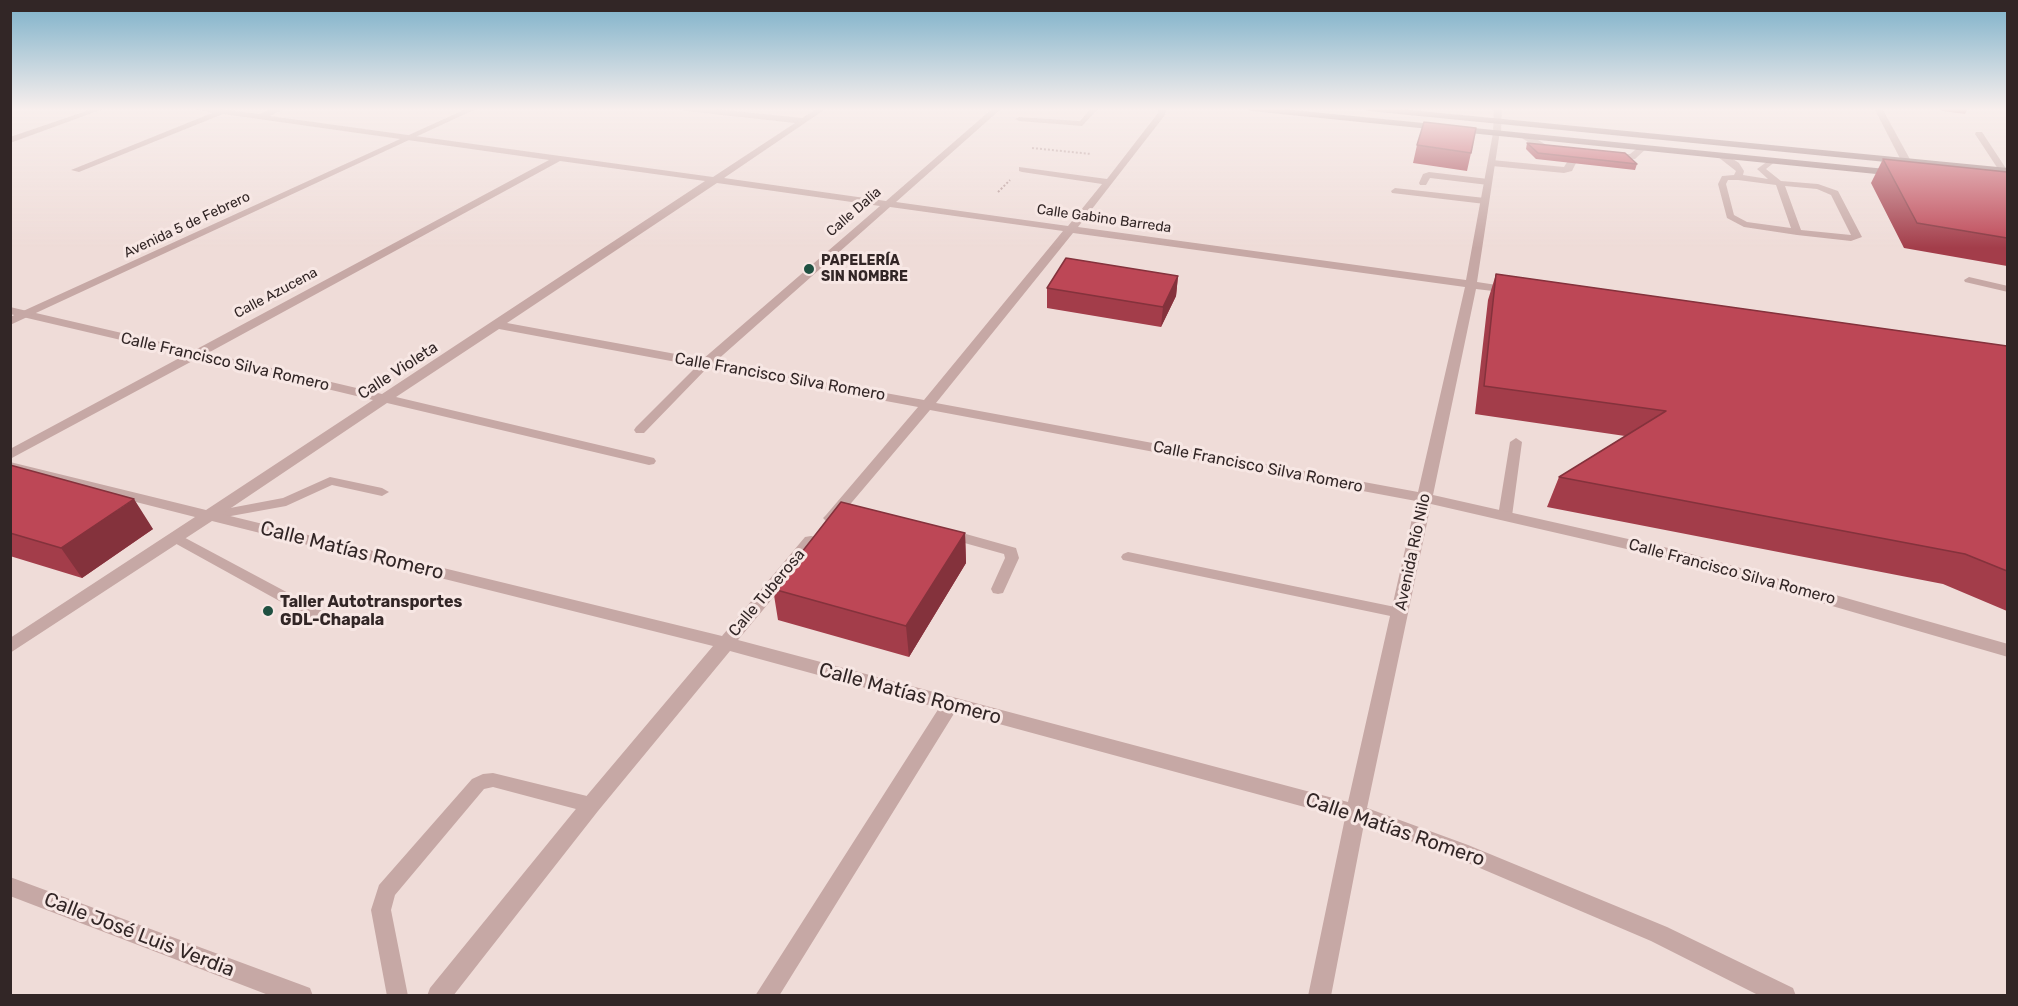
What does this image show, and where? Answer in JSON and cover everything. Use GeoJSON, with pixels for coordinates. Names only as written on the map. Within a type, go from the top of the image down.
{"type":"FeatureCollection","features":[{"type":"Feature","properties":{"kind":"main road"},"geometry":{"type":"LineString","coordinates":[[1721,155],[1925,176]]}},
{"type":"Feature","properties":{"kind":"main road"},"geometry":{"type":"LineString","coordinates":[[1835,155],[2005,171]]}},
{"type":"Feature","properties":{"kind":"street"},"geometry":{"type":"LineString","coordinates":[[76,170],[114,155]]}},
{"type":"Feature","properties":{"kind":"street","name":"Avenida 5 de Febrero"},"geometry":{"type":"LineString","coordinates":[[10,322],[369,155]]}},
{"type":"Feature","properties":{"kind":"street","name":"Calle Gabino Barreda"},"geometry":{"type":"LineString","coordinates":[[528,155],[1518,291]]}},
{"type":"Feature","properties":{"kind":"street","name":"Calle Violeta"},"geometry":{"type":"LineString","coordinates":[[10,647],[753,155]]}},
{"type":"Feature","properties":{"kind":"street","name":"Calle Dalia"},"geometry":{"type":"LineString","coordinates":[[705,364],[943,155]]}},
{"type":"Feature","properties":{"kind":"street","name":"Calle Tuberosa"},"geometry":{"type":"LineString","coordinates":[[438,996],[591,805],[928,404],[1130,155]]}},
{"type":"Feature","properties":{"kind":"street","name":"Avenida Río Nilo"},"geometry":{"type":"LineString","coordinates":[[1319,996],[1356,813],[1471,284],[1493,155]]}},
{"type":"Feature","properties":{"kind":"street"},"geometry":{"type":"LineString","coordinates":[[1903,155],[1913,174]]}},
{"type":"Feature","properties":{"kind":"street","name":"Calle Azucena"},"geometry":{"type":"LineString","coordinates":[[10,455],[557,159]]}},
{"type":"Feature","properties":{"kind":"street"},"geometry":{"type":"LineString","coordinates":[[1022,169],[1109,182]]}},
{"type":"Feature","properties":{"kind":"street","name":"Calle Francisco Silva Romero"},"geometry":{"type":"LineString","coordinates":[[10,310],[649,461]]}},
{"type":"Feature","properties":{"kind":"street","name":"Calle Francisco Silva Romero"},"geometry":{"type":"LineString","coordinates":[[499,324],[1425,498],[1671,554],[2007,651]]}},
{"type":"Feature","properties":{"kind":"street","name":"Calle Matías Romero"},"geometry":{"type":"LineString","coordinates":[[10,466],[725,643],[1356,813],[1461,850],[1659,934],[1785,996]]}},
{"type":"Feature","properties":{"kind":"street"},"geometry":{"type":"LineString","coordinates":[[766,996],[950,705]]}},
{"type":"Feature","properties":{"kind":"street","name":"Calle José Luis Verdia"},"geometry":{"type":"LineString","coordinates":[[10,886],[266,990],[302,996]]}},
{"type":"Feature","properties":{"kind":"lane"},"geometry":{"type":"LineString","coordinates":[[1492,163],[1564,170],[1569,169],[1568,155]]}},
{"type":"Feature","properties":{"kind":"lane"},"geometry":{"type":"LineString","coordinates":[[1607,156],[1632,157],[1635,155]]}},
{"type":"Feature","properties":{"kind":"lane"},"geometry":{"type":"LineString","coordinates":[[1721,155],[1736,165],[1740,171],[1738,177]]}},
{"type":"Feature","properties":{"kind":"lane"},"geometry":{"type":"LineString","coordinates":[[1994,155],[2005,171]]}},
{"type":"Feature","properties":{"kind":"lane"},"geometry":{"type":"LineString","coordinates":[[1772,161],[1761,169],[1767,176],[1779,183],[1797,232]]}},
{"type":"Feature","properties":{"kind":"lane"},"geometry":{"type":"LineString","coordinates":[[1423,183],[1426,176],[1437,175],[1488,182]]}},
{"type":"Feature","properties":{"kind":"lane"},"geometry":{"type":"LineString","coordinates":[[1738,177],[1779,183],[1827,189],[1835,193],[1857,237],[1797,232],[1744,224],[1730,216],[1722,184],[1725,178],[1738,177]]}},
{"type":"Feature","properties":{"kind":"lane"},"geometry":{"type":"LineString","coordinates":[[1395,191],[1485,201]]}},
{"type":"Feature","properties":{"kind":"lane"},"geometry":{"type":"LineString","coordinates":[[1970,280],[2007,289]]}},
{"type":"Feature","properties":{"kind":"lane"},"geometry":{"type":"LineString","coordinates":[[640,430],[705,364]]}},
{"type":"Feature","properties":{"kind":"lane"},"geometry":{"type":"LineString","coordinates":[[1505,516],[1516,442]]}},
{"type":"Feature","properties":{"kind":"lane"},"geometry":{"type":"LineString","coordinates":[[209,516],[286,502],[330,481],[382,492]]}},
{"type":"Feature","properties":{"kind":"lane"},"geometry":{"type":"LineString","coordinates":[[840,507],[856,512]]}},
{"type":"Feature","properties":{"kind":"lane"},"geometry":{"type":"LineString","coordinates":[[934,531],[1011,551],[1012,558],[998,589]]}},
{"type":"Feature","properties":{"kind":"lane"},"geometry":{"type":"LineString","coordinates":[[176,538],[316,615]]}},
{"type":"Feature","properties":{"kind":"lane"},"geometry":{"type":"LineString","coordinates":[[1128,557],[1400,613]]}},
{"type":"Feature","properties":{"kind":"lane"},"geometry":{"type":"LineString","coordinates":[[398,996],[381,909],[386,891],[478,784],[493,780],[591,805]]}},
{"type":"Feature","properties":{"kind":"building"},"geometry":{"type":"Polygon","coordinates":[[[1556,155],[1627,155],[1637,164],[1556,155]]]}},
{"type":"Feature","properties":{"kind":"building"},"geometry":{"type":"Polygon","coordinates":[[[1883,159],[2007,172],[2007,238],[1917,223],[1883,159]]]}},
{"type":"Feature","properties":{"kind":"building"},"geometry":{"type":"Polygon","coordinates":[[[1066,258],[1178,276],[1163,307],[1047,288],[1066,258]]]}},
{"type":"Feature","properties":{"kind":"building"},"geometry":{"type":"Polygon","coordinates":[[[1496,274],[2007,346],[2007,571],[1965,554],[1559,477],[1666,411],[1484,386],[1496,274]]]}},
{"type":"Feature","properties":{"kind":"building"},"geometry":{"type":"Polygon","coordinates":[[[10,465],[134,499],[61,548],[10,533],[10,465]]]}},
{"type":"Feature","properties":{"kind":"building"},"geometry":{"type":"Polygon","coordinates":[[[841,502],[965,533],[906,626],[773,589],[841,502]]]}},
{"type":"Feature","properties":{"kind":"place","name":"PAPELERÍA SIN NOMBRE"},"geometry":{"type":"Point","coordinates":[809,269]}},
{"type":"Feature","properties":{"kind":"place","name":"Taller Autotransportes GDL-Chapala"},"geometry":{"type":"Point","coordinates":[268,611]}}]}
